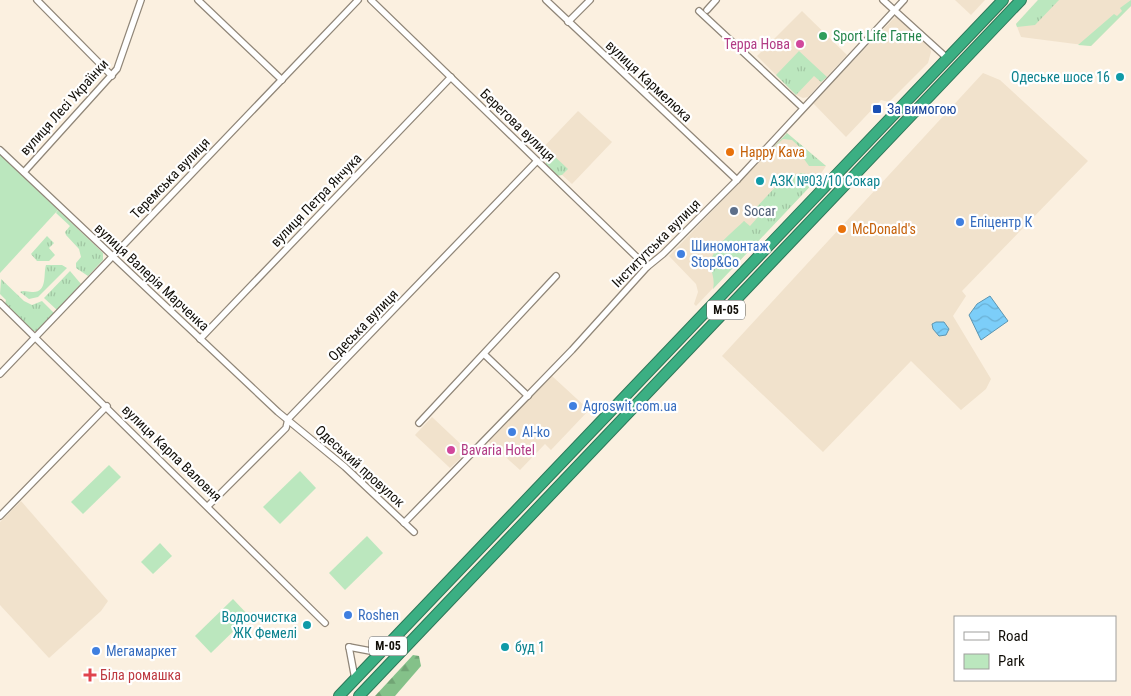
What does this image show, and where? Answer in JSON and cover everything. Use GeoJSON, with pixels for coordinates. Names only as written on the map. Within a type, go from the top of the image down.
{"type":"FeatureCollection","features":[{"type":"Feature","properties":{"kind":"highway","name":"М-05"},"geometry":{"type":"LineString","coordinates":[[339,696],[1002,0]]}},
{"type":"Feature","properties":{"kind":"highway","name":"М-05"},"geometry":{"type":"LineString","coordinates":[[358,696],[1021,0]]}},
{"type":"Feature","properties":{"kind":"street"},"geometry":{"type":"LineString","coordinates":[[37,0],[112,76]]}},
{"type":"Feature","properties":{"kind":"street","name":"вулиця Лесі Українки"},"geometry":{"type":"LineString","coordinates":[[24,172],[112,76],[120,63],[141,0]]}},
{"type":"Feature","properties":{"kind":"street"},"geometry":{"type":"LineString","coordinates":[[198,0],[282,80]]}},
{"type":"Feature","properties":{"kind":"street","name":"Теремська вулиця"},"geometry":{"type":"LineString","coordinates":[[0,374],[358,0]]}},
{"type":"Feature","properties":{"kind":"street","name":"Берегова вулиця"},"geometry":{"type":"LineString","coordinates":[[371,0],[647,267]]}},
{"type":"Feature","properties":{"kind":"street","name":"вулиця Кармелюка"},"geometry":{"type":"LineString","coordinates":[[546,0],[736,180]]}},
{"type":"Feature","properties":{"kind":"street"},"geometry":{"type":"LineString","coordinates":[[568,22],[590,0]]}},
{"type":"Feature","properties":{"kind":"street"},"geometry":{"type":"LineString","coordinates":[[707,10],[716,0]]}},
{"type":"Feature","properties":{"kind":"street"},"geometry":{"type":"LineString","coordinates":[[883,0],[948,58]]}},
{"type":"Feature","properties":{"kind":"street","name":"Інститутська вулиця"},"geometry":{"type":"LineString","coordinates":[[404,523],[528,396],[647,267],[663,254],[736,180],[802,107],[904,0]]}},
{"type":"Feature","properties":{"kind":"street"},"geometry":{"type":"LineString","coordinates":[[699,11],[802,107]]}},
{"type":"Feature","properties":{"kind":"street","name":"вулиця Петра Янчука"},"geometry":{"type":"LineString","coordinates":[[200,339],[450,77]]}},
{"type":"Feature","properties":{"kind":"street","name":"вулиця Валерія Марченка"},"geometry":{"type":"LineString","coordinates":[[0,150],[200,339],[288,419]]}},
{"type":"Feature","properties":{"kind":"street","name":"Одеська вулиця"},"geometry":{"type":"LineString","coordinates":[[208,506],[286,428],[288,419],[537,161]]}},
{"type":"Feature","properties":{"kind":"street"},"geometry":{"type":"LineString","coordinates":[[418,424],[485,355],[556,276]]}},
{"type":"Feature","properties":{"kind":"street","name":"вулиця Карпа Валовня"},"geometry":{"type":"LineString","coordinates":[[0,303],[325,622]]}},
{"type":"Feature","properties":{"kind":"street"},"geometry":{"type":"LineString","coordinates":[[485,355],[528,396]]}},
{"type":"Feature","properties":{"kind":"street"},"geometry":{"type":"LineString","coordinates":[[0,516],[106,406]]}},
{"type":"Feature","properties":{"kind":"street","name":"Одеський провулок"},"geometry":{"type":"LineString","coordinates":[[288,419],[414,532]]}},
{"type":"Feature","properties":{"kind":"street"},"geometry":{"type":"LineString","coordinates":[[355,680],[349,647],[382,653]]}},
{"type":"Feature","properties":{"kind":"shaded area"},"geometry":{"type":"Polygon","coordinates":[[[955,0],[985,0],[971,15],[955,0]]]}},
{"type":"Feature","properties":{"kind":"shaded area"},"geometry":{"type":"Polygon","coordinates":[[[1038,0],[1131,0],[1131,6],[1091,46],[1021,37],[1016,24],[1038,0]]]}},
{"type":"Feature","properties":{"kind":"shaded area"},"geometry":{"type":"Polygon","coordinates":[[[802,11],[847,55],[808,97],[803,98],[796,95],[757,56],[802,11]]]}},
{"type":"Feature","properties":{"kind":"shaded area"},"geometry":{"type":"Polygon","coordinates":[[[897,15],[930,46],[931,52],[928,63],[889,102],[881,100],[846,137],[813,103],[897,15]]]}},
{"type":"Feature","properties":{"kind":"shaded area"},"geometry":{"type":"Polygon","coordinates":[[[983,73],[1000,80],[1088,161],[962,291],[966,296],[953,316],[991,379],[986,389],[961,410],[911,361],[823,452],[722,356],[983,73]]]}},
{"type":"Feature","properties":{"kind":"shaded area"},"geometry":{"type":"Polygon","coordinates":[[[578,111],[612,142],[572,184],[538,153],[578,111]]]}},
{"type":"Feature","properties":{"kind":"shaded area"},"geometry":{"type":"Polygon","coordinates":[[[787,133],[826,166],[818,178],[696,306],[694,304],[698,292],[696,284],[669,256],[787,133]]]}},
{"type":"Feature","properties":{"kind":"shaded area"},"geometry":{"type":"Polygon","coordinates":[[[552,376],[589,410],[551,450],[545,444],[520,470],[488,441],[552,376]]]}},
{"type":"Feature","properties":{"kind":"shaded area"},"geometry":{"type":"Polygon","coordinates":[[[432,417],[468,451],[450,468],[415,435],[432,417]]]}},
{"type":"Feature","properties":{"kind":"shaded area"},"geometry":{"type":"Polygon","coordinates":[[[21,501],[108,601],[101,611],[49,658],[0,605],[0,522],[21,501]]]}},
{"type":"Feature","properties":{"kind":"green space"},"geometry":{"type":"Polygon","coordinates":[[[1038,0],[1059,0],[1035,25],[1017,27],[1016,24],[1038,0]]]}},
{"type":"Feature","properties":{"kind":"green space"},"geometry":{"type":"Polygon","coordinates":[[[1131,0],[1131,6],[1091,46],[1078,45],[1114,14],[1117,16],[1122,11],[1120,8],[1131,0]]]}},
{"type":"Feature","properties":{"kind":"green space"},"geometry":{"type":"Polygon","coordinates":[[[799,51],[827,77],[821,82],[814,76],[796,95],[776,75],[799,51]]]}},
{"type":"Feature","properties":{"kind":"green space"},"geometry":{"type":"Polygon","coordinates":[[[787,133],[826,166],[809,166],[804,159],[804,151],[792,140],[783,139],[771,150],[787,133]]]}},
{"type":"Feature","properties":{"kind":"green space"},"geometry":{"type":"Polygon","coordinates":[[[0,154],[58,210],[0,273],[0,154]]]}},
{"type":"Feature","properties":{"kind":"green space"},"geometry":{"type":"Polygon","coordinates":[[[552,154],[568,169],[562,175],[557,176],[546,164],[546,160],[552,154]]]}},
{"type":"Feature","properties":{"kind":"green space"},"geometry":{"type":"Polygon","coordinates":[[[802,173],[818,178],[713,289],[711,260],[718,247],[744,221],[750,226],[758,217],[752,212],[782,180],[788,176],[802,173]]]}},
{"type":"Feature","properties":{"kind":"green space"},"geometry":{"type":"Polygon","coordinates":[[[58,210],[103,253],[103,260],[88,276],[76,268],[76,263],[81,257],[79,249],[66,235],[65,232],[70,226],[56,213],[58,210]]]}},
{"type":"Feature","properties":{"kind":"green space"},"geometry":{"type":"Polygon","coordinates":[[[47,236],[54,243],[49,248],[55,255],[49,261],[37,261],[31,254],[47,236]]]}},
{"type":"Feature","properties":{"kind":"green space"},"geometry":{"type":"Polygon","coordinates":[[[46,265],[62,265],[67,268],[38,297],[29,299],[20,292],[32,292],[41,289],[44,282],[46,265]]]}},
{"type":"Feature","properties":{"kind":"green space"},"geometry":{"type":"Polygon","coordinates":[[[70,271],[81,284],[57,310],[44,298],[70,271]]]}},
{"type":"Feature","properties":{"kind":"green space"},"geometry":{"type":"Polygon","coordinates":[[[1,279],[24,301],[32,305],[42,301],[54,313],[37,331],[32,331],[5,304],[6,300],[0,294],[1,279]]]}},
{"type":"Feature","properties":{"kind":"green space"},"geometry":{"type":"Polygon","coordinates":[[[109,465],[121,477],[83,514],[71,502],[109,465]]]}},
{"type":"Feature","properties":{"kind":"green space"},"geometry":{"type":"Polygon","coordinates":[[[300,471],[316,488],[280,524],[263,507],[300,471]]]}},
{"type":"Feature","properties":{"kind":"green space"},"geometry":{"type":"Polygon","coordinates":[[[367,536],[383,553],[345,590],[329,573],[367,536]]]}},
{"type":"Feature","properties":{"kind":"green space"},"geometry":{"type":"Polygon","coordinates":[[[160,543],[172,556],[153,574],[141,562],[160,543]]]}},
{"type":"Feature","properties":{"kind":"green space"},"geometry":{"type":"Polygon","coordinates":[[[233,599],[249,616],[211,653],[195,636],[233,599]]]}},
{"type":"Feature","properties":{"kind":"green space"},"geometry":{"type":"Polygon","coordinates":[[[413,655],[419,656],[421,666],[395,696],[375,696],[413,655]]]}},
{"type":"Feature","properties":{"kind":"water"},"geometry":{"type":"Polygon","coordinates":[[[990,296],[1008,321],[981,340],[969,315],[977,304],[990,296]]]}},
{"type":"Feature","properties":{"kind":"water"},"geometry":{"type":"Polygon","coordinates":[[[944,322],[949,329],[946,335],[939,336],[933,329],[932,324],[944,322]]]}},
{"type":"Feature","properties":{"kind":"place","name":"Sport Life Гатне"},"geometry":{"type":"Point","coordinates":[823,36]}},
{"type":"Feature","properties":{"kind":"place","name":"Терра Нова"},"geometry":{"type":"Point","coordinates":[800,44]}},
{"type":"Feature","properties":{"kind":"place","name":"Одеське шосе 16"},"geometry":{"type":"Point","coordinates":[1120,77]}},
{"type":"Feature","properties":{"kind":"place","name":"За вимогою"},"geometry":{"type":"Point","coordinates":[877,109]}},
{"type":"Feature","properties":{"kind":"place","name":"Happy Kava"},"geometry":{"type":"Point","coordinates":[730,152]}},
{"type":"Feature","properties":{"kind":"place","name":"АЗК №03/10 Сокар"},"geometry":{"type":"Point","coordinates":[760,181]}},
{"type":"Feature","properties":{"kind":"place","name":"Socar"},"geometry":{"type":"Point","coordinates":[734,211]}},
{"type":"Feature","properties":{"kind":"place","name":"Епіцентр К"},"geometry":{"type":"Point","coordinates":[960,222]}},
{"type":"Feature","properties":{"kind":"place","name":"McDonald's"},"geometry":{"type":"Point","coordinates":[842,229]}},
{"type":"Feature","properties":{"kind":"place","name":"Шиномонтаж Stop&Go"},"geometry":{"type":"Point","coordinates":[681,254]}},
{"type":"Feature","properties":{"kind":"place","name":"Agroswit.com.ua"},"geometry":{"type":"Point","coordinates":[573,406]}},
{"type":"Feature","properties":{"kind":"place","name":"Al-ko"},"geometry":{"type":"Point","coordinates":[512,432]}},
{"type":"Feature","properties":{"kind":"place","name":"Bavaria Hotel"},"geometry":{"type":"Point","coordinates":[451,450]}},
{"type":"Feature","properties":{"kind":"place","name":"Roshen"},"geometry":{"type":"Point","coordinates":[348,615]}},
{"type":"Feature","properties":{"kind":"place","name":"Водоочистка ЖК Фемелі"},"geometry":{"type":"Point","coordinates":[307,625]}},
{"type":"Feature","properties":{"kind":"place","name":"буд 1"},"geometry":{"type":"Point","coordinates":[505,647]}},
{"type":"Feature","properties":{"kind":"place","name":"Мегамаркет"},"geometry":{"type":"Point","coordinates":[96,651]}},
{"type":"Feature","properties":{"kind":"place","name":"Біла ромашка"},"geometry":{"type":"Point","coordinates":[90,675]}}]}
